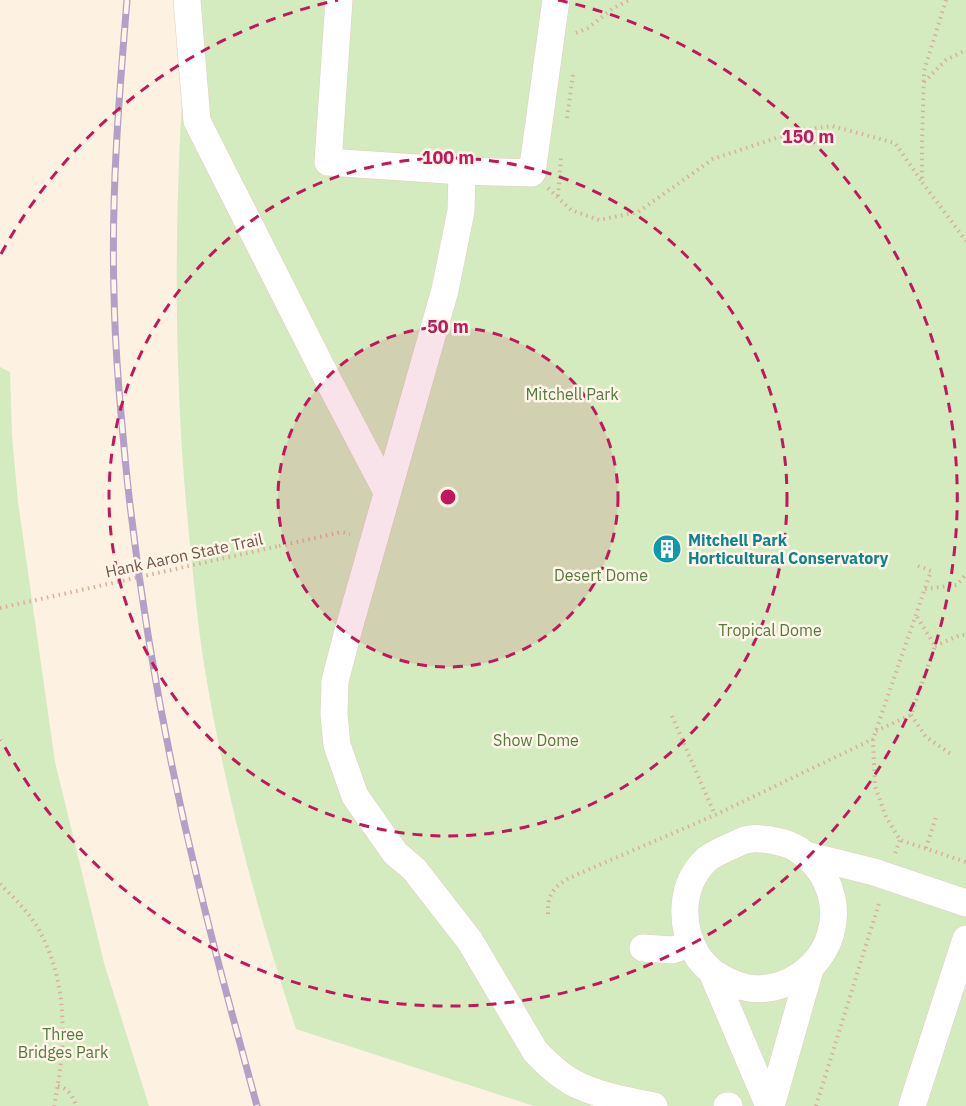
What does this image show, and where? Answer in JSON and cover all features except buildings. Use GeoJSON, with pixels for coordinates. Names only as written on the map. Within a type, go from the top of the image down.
{"type":"FeatureCollection","features":[{"type":"Feature","properties":{"kind":"lane"},"geometry":{"type":"LineString","coordinates":[[187,0],[197,121],[387,492]]}},
{"type":"Feature","properties":{"kind":"lane"},"geometry":{"type":"LineString","coordinates":[[339,0],[328,162],[532,173],[556,0]]}},
{"type":"Feature","properties":{"kind":"lane"},"geometry":{"type":"LineString","coordinates":[[462,171],[461,211],[445,290],[335,681],[334,715],[337,746],[355,796],[395,853],[414,869],[470,941],[535,1052],[549,1066],[578,1086],[609,1097],[654,1106]]}},
{"type":"Feature","properties":{"kind":"lane"},"geometry":{"type":"LineString","coordinates":[[834,916],[831,893],[821,872],[806,855],[788,844],[767,839],[745,840],[708,858],[695,874],[687,894],[684,914],[691,944],[698,958],[712,972],[730,983],[751,989],[772,988],[793,981],[810,969],[823,953],[831,935],[834,916],[846,888],[858,877],[881,874]]}},
{"type":"Feature","properties":{"kind":"lane"},"geometry":{"type":"LineString","coordinates":[[806,855],[881,874],[966,903]]}},
{"type":"Feature","properties":{"kind":"lane"},"geometry":{"type":"LineString","coordinates":[[912,1106],[966,939]]}},
{"type":"Feature","properties":{"kind":"lane"},"geometry":{"type":"LineString","coordinates":[[642,948],[672,950],[691,944]]}},
{"type":"Feature","properties":{"kind":"lane"},"geometry":{"type":"LineString","coordinates":[[770,1106],[810,969]]}},
{"type":"Feature","properties":{"kind":"lane"},"geometry":{"type":"LineString","coordinates":[[712,972],[770,1106]]}},
{"type":"Feature","properties":{"kind":"path"},"geometry":{"type":"LineString","coordinates":[[550,44],[588,28],[612,9],[629,0]]}},
{"type":"Feature","properties":{"kind":"path"},"geometry":{"type":"LineString","coordinates":[[922,182],[924,71],[946,0]]}},
{"type":"Feature","properties":{"kind":"path"},"geometry":{"type":"LineString","coordinates":[[924,82],[946,60],[966,50]]}},
{"type":"Feature","properties":{"kind":"path"},"geometry":{"type":"LineString","coordinates":[[532,173],[571,210],[599,220],[638,212],[713,159],[800,130],[832,126],[895,143],[966,241]]}},
{"type":"Feature","properties":{"kind":"path","name":"Hank Aaron State Trail"},"geometry":{"type":"LineString","coordinates":[[0,608],[342,532],[374,540]]}},
{"type":"Feature","properties":{"kind":"path"},"geometry":{"type":"LineString","coordinates":[[918,566],[931,571],[875,731],[873,739],[875,786],[886,817],[900,840],[966,862]]}},
{"type":"Feature","properties":{"kind":"path"},"geometry":{"type":"LineString","coordinates":[[925,589],[957,585],[966,574]]}},
{"type":"Feature","properties":{"kind":"path"},"geometry":{"type":"LineString","coordinates":[[916,615],[935,646]]}},
{"type":"Feature","properties":{"kind":"path"},"geometry":{"type":"LineString","coordinates":[[875,731],[911,715],[935,646],[960,635],[966,635]]}},
{"type":"Feature","properties":{"kind":"path"},"geometry":{"type":"LineString","coordinates":[[911,715],[926,737],[951,754]]}},
{"type":"Feature","properties":{"kind":"path"},"geometry":{"type":"LineString","coordinates":[[672,716],[715,815]]}},
{"type":"Feature","properties":{"kind":"path"},"geometry":{"type":"LineString","coordinates":[[548,914],[550,895],[558,884],[569,878],[715,815],[873,739]]}},
{"type":"Feature","properties":{"kind":"path"},"geometry":{"type":"LineString","coordinates":[[926,848],[937,814]]}},
{"type":"Feature","properties":{"kind":"path"},"geometry":{"type":"LineString","coordinates":[[816,1106],[881,874],[900,840]]}},
{"type":"Feature","properties":{"kind":"path"},"geometry":{"type":"LineString","coordinates":[[0,884],[19,903],[39,929],[57,975],[63,1043],[54,1106]]}},
{"type":"Feature","properties":{"kind":"path"},"geometry":{"type":"LineString","coordinates":[[58,1086],[68,1090],[76,1106]]}},
{"type":"Feature","properties":{"kind":"green space","name":"Mitchell Park"},"geometry":{"type":"Polygon","coordinates":[[[189,0],[966,0],[966,1106],[534,1106],[296,1029],[254,892],[220,752],[201,644],[196,601],[184,476],[177,340],[180,136],[189,0]]]}},
{"type":"Feature","properties":{"kind":"green space","name":"Three Bridges Park"},"geometry":{"type":"Polygon","coordinates":[[[0,367],[10,372],[12,436],[18,502],[55,762],[104,963],[149,1106],[0,1106],[0,367]]]}},
{"type":"Feature","properties":{"kind":"railway"},"geometry":{"type":"LineString","coordinates":[[127,0],[116,146],[113,256],[119,385],[133,530],[148,635],[177,791],[221,974],[257,1106]]}},
{"type":"Feature","properties":{"kind":"place","name":"Mitchell Park Horticultural Conservatory"},"geometry":{"type":"Point","coordinates":[667,549]}},
{"type":"Feature","properties":{"kind":"park label","name":"Desert Dome"},"geometry":{"type":"Point","coordinates":[601,575]}},
{"type":"Feature","properties":{"kind":"park label","name":"Tropical Dome"},"geometry":{"type":"Point","coordinates":[770,630]}},
{"type":"Feature","properties":{"kind":"park label","name":"Show Dome"},"geometry":{"type":"Point","coordinates":[536,740]}}]}
